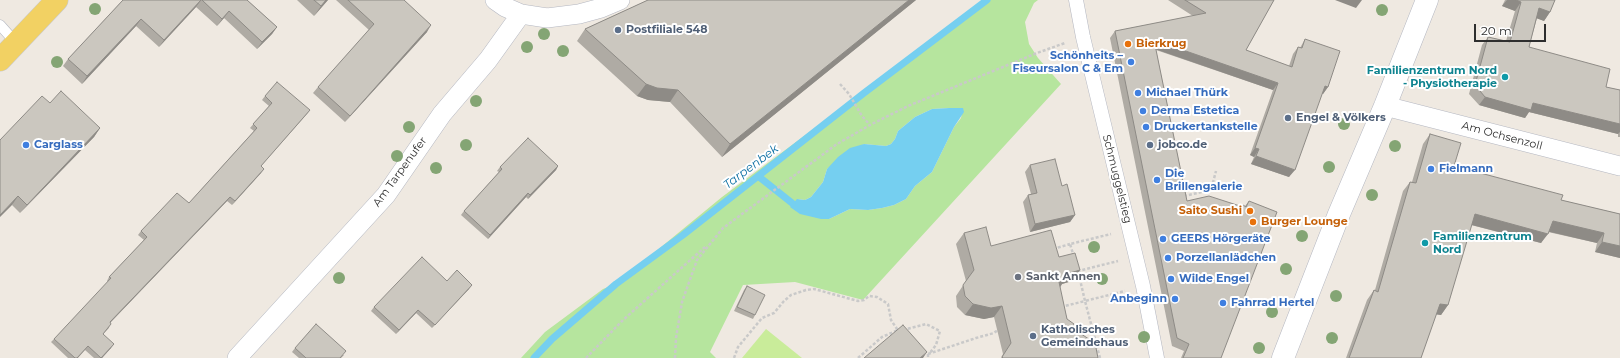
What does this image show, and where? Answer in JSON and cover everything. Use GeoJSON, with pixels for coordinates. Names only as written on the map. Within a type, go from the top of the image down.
{"type":"FeatureCollection","features":[{"type":"Feature","properties":{"kind":"main road"},"geometry":{"type":"LineString","coordinates":[[0,60],[56,0]]}},
{"type":"Feature","properties":{"kind":"main road"},"geometry":{"type":"LineString","coordinates":[[1283,358],[1339,214],[1385,106],[1422,6],[1435,0]]}},
{"type":"Feature","properties":{"kind":"street"},"geometry":{"type":"LineString","coordinates":[[495,0],[505,7],[521,14],[547,18],[579,14],[601,8],[620,0]]}},
{"type":"Feature","properties":{"kind":"street","name":"Schmuggelstieg"},"geometry":{"type":"LineString","coordinates":[[1076,0],[1083,37],[1143,286],[1157,358]]}},
{"type":"Feature","properties":{"kind":"street","name":"Am Tarpenufer"},"geometry":{"type":"LineString","coordinates":[[237,358],[386,195],[442,114],[488,60],[521,14]]}},
{"type":"Feature","properties":{"kind":"street","name":"Am Ochsenzoll"},"geometry":{"type":"LineString","coordinates":[[1385,106],[1620,166]]}},
{"type":"Feature","properties":{"kind":"lane"},"geometry":{"type":"LineString","coordinates":[[0,25],[16,43]]}},
{"type":"Feature","properties":{"kind":"path"},"geometry":{"type":"LineString","coordinates":[[675,358],[676,338],[682,302],[697,260],[723,228],[837,144],[870,125],[908,106],[1037,53],[1083,37]]}},
{"type":"Feature","properties":{"kind":"path"},"geometry":{"type":"LineString","coordinates":[[840,84],[849,94],[862,116],[870,125]]}},
{"type":"Feature","properties":{"kind":"path"},"geometry":{"type":"LineString","coordinates":[[1182,196],[1211,190],[1216,170]]}},
{"type":"Feature","properties":{"kind":"path"},"geometry":{"type":"LineString","coordinates":[[1048,250],[1129,229]]}},
{"type":"Feature","properties":{"kind":"path"},"geometry":{"type":"LineString","coordinates":[[586,358],[623,320],[711,242]]}},
{"type":"Feature","properties":{"kind":"path"},"geometry":{"type":"LineString","coordinates":[[1070,244],[1100,358]]}},
{"type":"Feature","properties":{"kind":"path"},"geometry":{"type":"LineString","coordinates":[[1078,271],[1136,257]]}},
{"type":"Feature","properties":{"kind":"path"},"geometry":{"type":"LineString","coordinates":[[1055,308],[1143,286]]}},
{"type":"Feature","properties":{"kind":"path"},"geometry":{"type":"LineString","coordinates":[[734,358],[738,346],[762,318],[774,313],[791,295],[806,290],[814,289],[858,301],[864,300],[869,296],[877,297],[888,304],[891,320],[897,330],[903,335]]}},
{"type":"Feature","properties":{"kind":"path"},"geometry":{"type":"LineString","coordinates":[[858,358],[882,337],[897,330],[911,329],[926,324],[940,331],[936,345],[928,354],[928,358]]}},
{"type":"Feature","properties":{"kind":"path"},"geometry":{"type":"LineString","coordinates":[[928,354],[976,338],[994,334],[1003,324]]}},
{"type":"Feature","properties":{"kind":"path"},"geometry":{"type":"LineString","coordinates":[[922,349],[928,354]]}},
{"type":"Feature","properties":{"kind":"green space"},"geometry":{"type":"Polygon","coordinates":[[[987,0],[1038,0],[1034,3],[1025,22],[1029,44],[1038,58],[1061,84],[863,300],[795,282],[743,285],[710,352],[716,358],[521,358],[545,332],[603,289],[616,284],[722,197],[987,0]],[[963,108],[932,109],[915,117],[898,131],[891,144],[886,146],[864,144],[827,169],[823,182],[811,197],[805,200],[797,199],[829,219],[850,209],[868,210],[882,208],[894,205],[906,199],[915,186],[932,172],[954,127],[961,118],[963,108]]]}},
{"type":"Feature","properties":{"kind":"green space"},"geometry":{"type":"Polygon","coordinates":[[[766,329],[802,358],[742,358],[766,329]]]}},
{"type":"Feature","properties":{"kind":"water"},"geometry":{"type":"Polygon","coordinates":[[[963,108],[964,112],[954,127],[932,172],[915,186],[906,199],[894,205],[882,208],[868,210],[850,209],[829,219],[821,219],[800,214],[790,207],[797,199],[805,200],[811,197],[823,182],[827,169],[838,157],[850,148],[864,144],[886,146],[891,144],[898,131],[915,117],[932,109],[963,108]]]}},
{"type":"Feature","properties":{"kind":"building"},"geometry":{"type":"Polygon","coordinates":[[[123,0],[201,0],[164,40],[141,19],[87,76],[68,59],[123,0]]]}},
{"type":"Feature","properties":{"kind":"building"},"geometry":{"type":"Polygon","coordinates":[[[202,0],[247,0],[277,27],[262,42],[229,11],[222,19],[202,0]]]}},
{"type":"Feature","properties":{"kind":"building"},"geometry":{"type":"Polygon","coordinates":[[[314,0],[326,0],[321,6],[314,0]]]}},
{"type":"Feature","properties":{"kind":"building"},"geometry":{"type":"Polygon","coordinates":[[[348,0],[404,0],[431,25],[350,116],[318,87],[374,24],[348,0]]]}},
{"type":"Feature","properties":{"kind":"building"},"geometry":{"type":"Polygon","coordinates":[[[648,0],[909,0],[730,144],[678,90],[657,88],[646,84],[585,29],[648,0]]]}},
{"type":"Feature","properties":{"kind":"building"},"geometry":{"type":"Polygon","coordinates":[[[1185,0],[1274,0],[1246,50],[1292,67],[1298,47],[1302,48],[1305,39],[1340,51],[1328,87],[1325,86],[1295,170],[1256,156],[1259,149],[1255,148],[1278,83],[1154,40],[1187,201],[1209,196],[1243,207],[1243,205],[1246,207],[1249,201],[1277,212],[1221,358],[1183,358],[1189,344],[1177,338],[1115,31],[1206,13],[1185,0]]]}},
{"type":"Feature","properties":{"kind":"building"},"geometry":{"type":"Polygon","coordinates":[[[1516,0],[1555,0],[1550,12],[1539,8],[1529,47],[1610,69],[1606,87],[1620,90],[1620,124],[1533,103],[1531,110],[1485,97],[1475,85],[1488,37],[1510,42],[1521,2],[1516,0]]]}},
{"type":"Feature","properties":{"kind":"building"},"geometry":{"type":"Polygon","coordinates":[[[277,82],[310,110],[261,166],[264,169],[235,201],[230,197],[110,322],[111,324],[103,334],[114,344],[101,358],[88,346],[77,358],[75,358],[54,339],[147,237],[141,231],[177,193],[189,203],[257,128],[253,124],[272,103],[265,96],[277,82]]]}},
{"type":"Feature","properties":{"kind":"building"},"geometry":{"type":"Polygon","coordinates":[[[61,91],[100,128],[27,205],[18,196],[0,215],[0,140],[42,96],[50,103],[61,91]]]}},
{"type":"Feature","properties":{"kind":"building"},"geometry":{"type":"Polygon","coordinates":[[[1430,134],[1461,143],[1454,166],[1563,195],[1561,200],[1620,214],[1620,246],[1602,242],[1604,233],[1553,221],[1548,234],[1475,214],[1448,305],[1440,304],[1421,358],[1349,358],[1374,290],[1378,292],[1410,182],[1416,183],[1430,134]]]}},
{"type":"Feature","properties":{"kind":"building"},"geometry":{"type":"Polygon","coordinates":[[[528,138],[558,166],[530,195],[528,193],[490,235],[464,211],[502,169],[500,167],[528,138]]]}},
{"type":"Feature","properties":{"kind":"building"},"geometry":{"type":"Polygon","coordinates":[[[1055,159],[1062,186],[1067,184],[1075,215],[1035,224],[1028,195],[1037,193],[1030,165],[1055,159]]]}},
{"type":"Feature","properties":{"kind":"building"},"geometry":{"type":"Polygon","coordinates":[[[986,227],[991,246],[1051,230],[1059,257],[1075,253],[1080,270],[1063,275],[1065,280],[1059,282],[1067,319],[1074,324],[1072,328],[1095,343],[1098,358],[1002,357],[1011,343],[1002,306],[991,308],[973,304],[965,296],[963,285],[974,270],[964,233],[986,227]]]}},
{"type":"Feature","properties":{"kind":"building"},"geometry":{"type":"Polygon","coordinates":[[[422,257],[447,281],[457,270],[472,285],[435,325],[418,310],[399,330],[374,307],[422,257]]]}},
{"type":"Feature","properties":{"kind":"building"},"geometry":{"type":"Polygon","coordinates":[[[747,286],[765,295],[755,315],[737,307],[747,286]]]}},
{"type":"Feature","properties":{"kind":"building"},"geometry":{"type":"Polygon","coordinates":[[[316,324],[346,351],[340,358],[306,358],[295,348],[316,324]]]}},
{"type":"Feature","properties":{"kind":"building"},"geometry":{"type":"Polygon","coordinates":[[[903,325],[927,352],[920,358],[864,358],[903,325]]]}},
{"type":"Feature","properties":{"kind":"waterway","name":"Tarpenbek"},"geometry":{"type":"LineString","coordinates":[[534,358],[552,339],[616,284],[683,235],[864,93],[987,0]]}},
{"type":"Feature","properties":{"kind":"waterway"},"geometry":{"type":"LineString","coordinates":[[758,176],[792,203]]}},
{"type":"Feature","properties":{"kind":"place","name":"Postfiliale 548"},"geometry":{"type":"Point","coordinates":[618,30]}},
{"type":"Feature","properties":{"kind":"place","name":"Bierkrug"},"geometry":{"type":"Point","coordinates":[1128,44]}},
{"type":"Feature","properties":{"kind":"place","name":"Schönheits – Fiseursalon C & Em"},"geometry":{"type":"Point","coordinates":[1131,62]}},
{"type":"Feature","properties":{"kind":"place","name":"Familienzentrum Nord - Physiotherapie"},"geometry":{"type":"Point","coordinates":[1505,77]}},
{"type":"Feature","properties":{"kind":"place","name":"Michael Thürk"},"geometry":{"type":"Point","coordinates":[1138,93]}},
{"type":"Feature","properties":{"kind":"place","name":"Derma Estetica"},"geometry":{"type":"Point","coordinates":[1143,111]}},
{"type":"Feature","properties":{"kind":"place","name":"Engel & Völkers"},"geometry":{"type":"Point","coordinates":[1288,118]}},
{"type":"Feature","properties":{"kind":"place","name":"Druckertankstelle"},"geometry":{"type":"Point","coordinates":[1146,127]}},
{"type":"Feature","properties":{"kind":"place","name":"Carglass"},"geometry":{"type":"Point","coordinates":[26,145]}},
{"type":"Feature","properties":{"kind":"place","name":"jobco.de"},"geometry":{"type":"Point","coordinates":[1150,145]}},
{"type":"Feature","properties":{"kind":"place","name":"Fielmann"},"geometry":{"type":"Point","coordinates":[1431,169]}},
{"type":"Feature","properties":{"kind":"place","name":"Die Brillengalerie"},"geometry":{"type":"Point","coordinates":[1157,180]}},
{"type":"Feature","properties":{"kind":"place","name":"Saito Sushi"},"geometry":{"type":"Point","coordinates":[1250,211]}},
{"type":"Feature","properties":{"kind":"place","name":"Burger Lounge"},"geometry":{"type":"Point","coordinates":[1253,222]}},
{"type":"Feature","properties":{"kind":"place","name":"GEERS Hörgeräte"},"geometry":{"type":"Point","coordinates":[1163,239]}},
{"type":"Feature","properties":{"kind":"place","name":"Familienzentrum Nord"},"geometry":{"type":"Point","coordinates":[1425,243]}},
{"type":"Feature","properties":{"kind":"place","name":"Porzellanlädchen"},"geometry":{"type":"Point","coordinates":[1168,258]}},
{"type":"Feature","properties":{"kind":"place","name":"Sankt Annen"},"geometry":{"type":"Point","coordinates":[1018,277]}},
{"type":"Feature","properties":{"kind":"place","name":"Wilde Engel"},"geometry":{"type":"Point","coordinates":[1171,279]}},
{"type":"Feature","properties":{"kind":"place","name":"Anbeginn"},"geometry":{"type":"Point","coordinates":[1175,299]}},
{"type":"Feature","properties":{"kind":"place","name":"Fahrrad Hertel"},"geometry":{"type":"Point","coordinates":[1223,303]}},
{"type":"Feature","properties":{"kind":"place","name":"Katholisches Gemeindehaus"},"geometry":{"type":"Point","coordinates":[1033,336]}}]}
